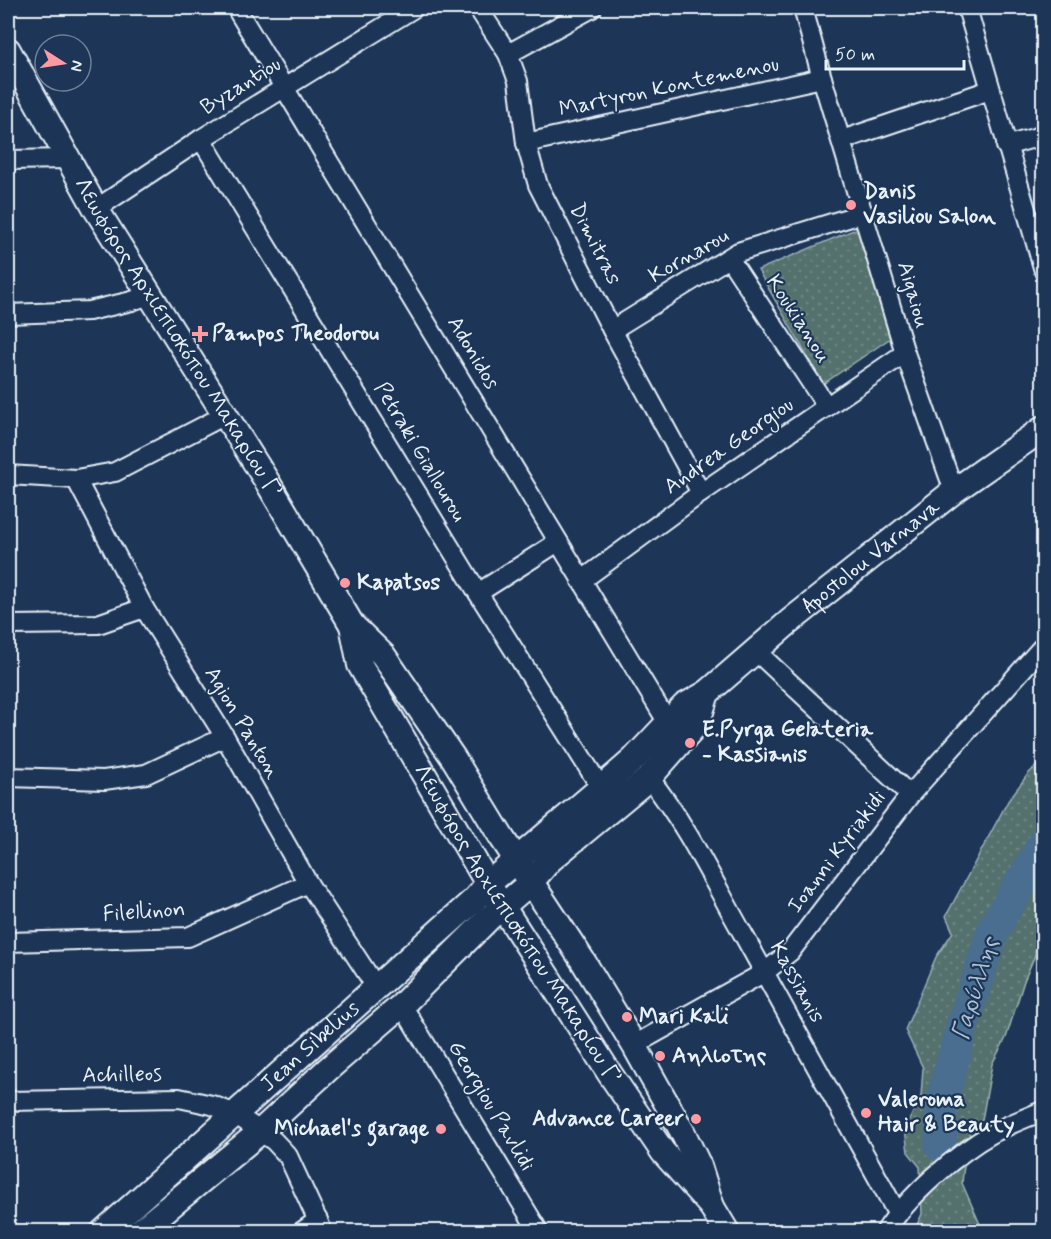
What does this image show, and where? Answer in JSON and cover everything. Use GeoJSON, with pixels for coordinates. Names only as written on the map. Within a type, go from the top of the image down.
{"type":"FeatureCollection","features":[{"type":"Feature","properties":{"kind":"main road","name":"Λεωφόρος Αρχιεπισκόπου Μακαρίου Γ’"},"geometry":{"type":"LineString","coordinates":[[8,50],[96,209],[274,493],[352,625],[383,655],[454,759],[516,860],[583,961],[634,1045],[695,1157],[712,1207]]}},
{"type":"Feature","properties":{"kind":"main road","name":"Apostolou Varnava"},"geometry":{"type":"LineString","coordinates":[[516,860],[633,760],[684,706],[707,693],[789,622],[954,491],[1044,428]]}},
{"type":"Feature","properties":{"kind":"main road","name":"Λεωφόρος Αρχιεπισκόπου Μακαρίου Γ’"},"geometry":{"type":"LineString","coordinates":[[352,625],[360,665],[488,884],[504,905],[610,1074],[663,1152],[712,1207],[727,1232]]}},
{"type":"Feature","properties":{"kind":"main road"},"geometry":{"type":"LineString","coordinates":[[531,882],[550,860],[649,778],[693,728],[699,718],[707,693]]}},
{"type":"Feature","properties":{"kind":"main road","name":"Jean Sibelius"},"geometry":{"type":"LineString","coordinates":[[103,1232],[516,860]]}},
{"type":"Feature","properties":{"kind":"main road","name":"Jean Sibelius"},"geometry":{"type":"LineString","coordinates":[[139,1232],[260,1132],[402,1005],[504,905],[531,882]]}},
{"type":"Feature","properties":{"kind":"street","name":"Adonidos"},"geometry":{"type":"LineString","coordinates":[[236,8],[668,723]]}},
{"type":"Feature","properties":{"kind":"street","name":"Byzantiou"},"geometry":{"type":"LineString","coordinates":[[96,209],[201,139],[414,8]]}},
{"type":"Feature","properties":{"kind":"street","name":"Dimitras"},"geometry":{"type":"LineString","coordinates":[[477,8],[508,54],[518,81],[526,143],[538,185],[612,330],[701,493]]}},
{"type":"Feature","properties":{"kind":"street"},"geometry":{"type":"LineString","coordinates":[[508,54],[592,8]]}},
{"type":"Feature","properties":{"kind":"street","name":"Aigaiou"},"geometry":{"type":"LineString","coordinates":[[803,8],[905,353],[954,491]]}},
{"type":"Feature","properties":{"kind":"street"},"geometry":{"type":"LineString","coordinates":[[967,8],[1044,271]]}},
{"type":"Feature","properties":{"kind":"street","name":"Martyron Kontemenou"},"geometry":{"type":"LineString","coordinates":[[526,143],[822,78]]}},
{"type":"Feature","properties":{"kind":"street"},"geometry":{"type":"LineString","coordinates":[[842,140],[990,90]]}},
{"type":"Feature","properties":{"kind":"street"},"geometry":{"type":"LineString","coordinates":[[1006,146],[1044,135]]}},
{"type":"Feature","properties":{"kind":"street","name":"Petraki Giallourou"},"geometry":{"type":"LineString","coordinates":[[201,139],[478,593],[601,788]]}},
{"type":"Feature","properties":{"kind":"street"},"geometry":{"type":"LineString","coordinates":[[8,160],[68,159]]}},
{"type":"Feature","properties":{"kind":"street","name":"Kornarou"},"geometry":{"type":"LineString","coordinates":[[612,330],[738,252],[864,213]]}},
{"type":"Feature","properties":{"kind":"street","name":"Koukianou"},"geometry":{"type":"LineString","coordinates":[[729,258],[827,407]]}},
{"type":"Feature","properties":{"kind":"street"},"geometry":{"type":"LineString","coordinates":[[8,314],[89,311],[149,295]]}},
{"type":"Feature","properties":{"kind":"street","name":"Andrea Georgiou"},"geometry":{"type":"LineString","coordinates":[[581,580],[701,493],[905,353]]}},
{"type":"Feature","properties":{"kind":"street"},"geometry":{"type":"LineString","coordinates":[[8,475],[76,479],[115,472],[225,415]]}},
{"type":"Feature","properties":{"kind":"street","name":"Agion Panton"},"geometry":{"type":"LineString","coordinates":[[76,479],[144,608],[225,737],[308,883],[376,987]]}},
{"type":"Feature","properties":{"kind":"street"},"geometry":{"type":"LineString","coordinates":[[478,593],[558,542]]}},
{"type":"Feature","properties":{"kind":"street"},"geometry":{"type":"LineString","coordinates":[[8,625],[98,624],[144,608]]}},
{"type":"Feature","properties":{"kind":"street","name":"Ioanni Kyriakidi"},"geometry":{"type":"LineString","coordinates":[[634,1045],[765,972],[790,952],[910,795],[1044,645]]}},
{"type":"Feature","properties":{"kind":"street"},"geometry":{"type":"LineString","coordinates":[[757,652],[910,795]]}},
{"type":"Feature","properties":{"kind":"street"},"geometry":{"type":"LineString","coordinates":[[8,777],[104,780],[146,774],[225,737]]}},
{"type":"Feature","properties":{"kind":"street","name":"Kassianis"},"geometry":{"type":"LineString","coordinates":[[649,778],[667,801],[765,972],[897,1213]]}},
{"type":"Feature","properties":{"kind":"street","name":"Filellinon"},"geometry":{"type":"LineString","coordinates":[[8,942],[188,937],[308,883]]}},
{"type":"Feature","properties":{"kind":"street","name":"Georgiou Pavlidi"},"geometry":{"type":"LineString","coordinates":[[402,1005],[539,1232]]}},
{"type":"Feature","properties":{"kind":"street","name":"Achilleos"},"geometry":{"type":"LineString","coordinates":[[8,1101],[179,1098],[212,1105],[235,1114],[274,1141],[288,1156],[320,1226]]}},
{"type":"Feature","properties":{"kind":"street"},"geometry":{"type":"LineString","coordinates":[[885,1232],[897,1213],[952,1161],[993,1133],[1044,1110]]}},
{"type":"Feature","properties":{"kind":"street"},"geometry":{"type":"LineString","coordinates":[[301,1232],[320,1226]]}},
{"type":"Feature","properties":{"kind":"green space"},"geometry":{"type":"Polygon","coordinates":[[[863,226],[892,337],[823,384],[758,270],[863,226]]]}},
{"type":"Feature","properties":{"kind":"green space"},"geometry":{"type":"Polygon","coordinates":[[[1043,760],[1043,936],[1024,981],[1006,1038],[992,1064],[982,1120],[970,1131],[963,1173],[962,1183],[983,1231],[914,1231],[922,1214],[920,1167],[908,1152],[905,1129],[921,1096],[923,1068],[905,1030],[936,957],[953,932],[946,916],[1008,801],[1028,774],[1043,760]]]}},
{"type":"Feature","properties":{"kind":"waterway","name":"Γαρύλλης"},"geometry":{"type":"LineString","coordinates":[[941,1146],[941,1105],[962,1027],[994,928],[1044,844]]}},
{"type":"Feature","properties":{"kind":"place","name":"Danis Vasiliou Salon"},"geometry":{"type":"Point","coordinates":[851,205]}},
{"type":"Feature","properties":{"kind":"place","name":"Pampos Theodorou"},"geometry":{"type":"Point","coordinates":[200,334]}},
{"type":"Feature","properties":{"kind":"place","name":"Kapatsos"},"geometry":{"type":"Point","coordinates":[345,583]}},
{"type":"Feature","properties":{"kind":"place","name":"E.Pyrga Gelateria - Kassianis"},"geometry":{"type":"Point","coordinates":[690,743]}},
{"type":"Feature","properties":{"kind":"place","name":"Mari Kali"},"geometry":{"type":"Point","coordinates":[627,1017]}},
{"type":"Feature","properties":{"kind":"place","name":"Αηλιοτης"},"geometry":{"type":"Point","coordinates":[660,1056]}},
{"type":"Feature","properties":{"kind":"place","name":"Valeroma Hair & Beauty"},"geometry":{"type":"Point","coordinates":[866,1113]}},
{"type":"Feature","properties":{"kind":"place","name":"Advance Career"},"geometry":{"type":"Point","coordinates":[696,1119]}},
{"type":"Feature","properties":{"kind":"place","name":"Michael's garage"},"geometry":{"type":"Point","coordinates":[441,1129]}}]}
